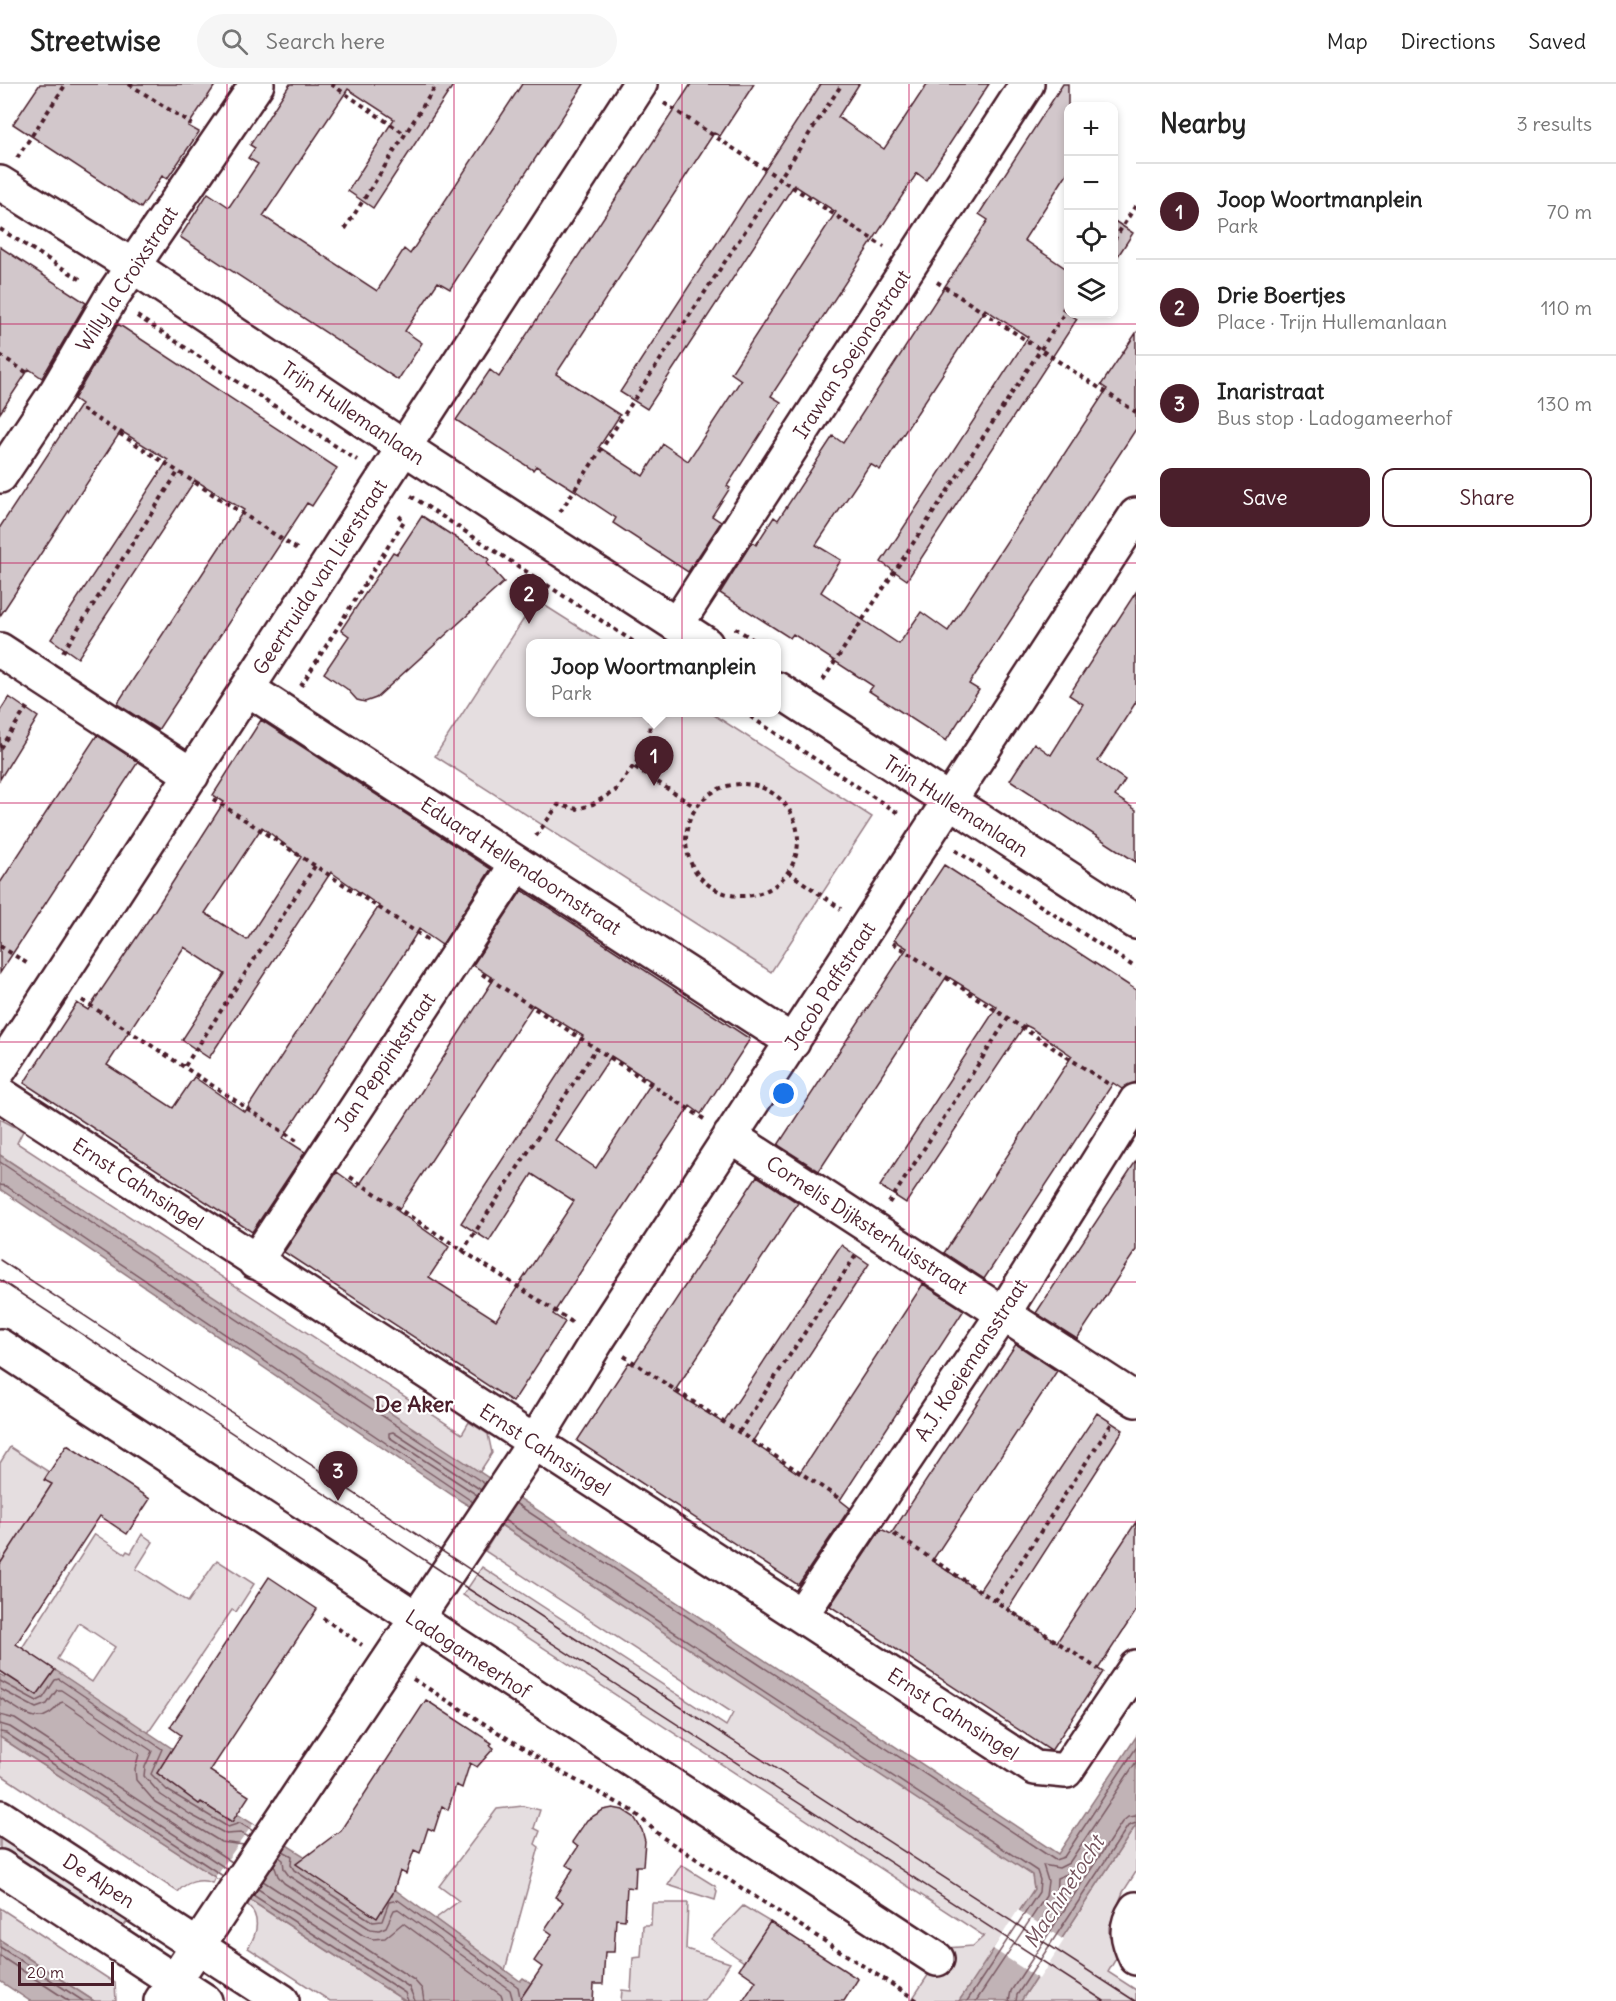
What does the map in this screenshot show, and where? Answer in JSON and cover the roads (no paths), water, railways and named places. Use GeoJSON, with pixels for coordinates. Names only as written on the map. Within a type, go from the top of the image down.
{"type":"FeatureCollection","features":[{"type":"Feature","properties":{"kind":"street","name":"Willy la Croixstraat"},"geometry":{"type":"LineString","coordinates":[[0,476],[56,392],[111,298],[257,84]]}},
{"type":"Feature","properties":{"kind":"street","name":"Geertruida van Lierstraat"},"geometry":{"type":"LineString","coordinates":[[0,1069],[248,689],[402,446],[640,84]]}},
{"type":"Feature","properties":{"kind":"street","name":"Irawan Soejonostraat"},"geometry":{"type":"LineString","coordinates":[[677,624],[1027,84]]}},
{"type":"Feature","properties":{"kind":"street","name":"Trijn Hullemanlaan"},"geometry":{"type":"LineString","coordinates":[[1,184],[133,266],[402,446],[699,639]]}},
{"type":"Feature","properties":{"kind":"street","name":"Jacob Paffstraat"},"geometry":{"type":"LineString","coordinates":[[198,1946],[534,1443],[730,1136],[930,834],[1136,515]]}},
{"type":"Feature","properties":{"kind":"street"},"geometry":{"type":"LineString","coordinates":[[0,650],[192,775]]}},
{"type":"Feature","properties":{"kind":"street","name":"Eduard Hellendoornstraat"},"geometry":{"type":"LineString","coordinates":[[248,689],[794,1042]]}},
{"type":"Feature","properties":{"kind":"street","name":"Trijn Hullemanlaan"},"geometry":{"type":"LineString","coordinates":[[781,692],[1136,922]]}},
{"type":"Feature","properties":{"kind":"street","name":"Jan Peppinkstraat"},"geometry":{"type":"LineString","coordinates":[[255,1262],[517,864]]}},
{"type":"Feature","properties":{"kind":"street","name":"Ernst Cahnsingel"},"geometry":{"type":"LineString","coordinates":[[0,1094],[1035,1768],[1066,1771],[1136,1667]]}},
{"type":"Feature","properties":{"kind":"street","name":"A.J. Koejemansstraat"},"geometry":{"type":"LineString","coordinates":[[801,1615],[1003,1314],[1136,1101]]}},
{"type":"Feature","properties":{"kind":"street","name":"Cornelis Dijksterhuisstraat"},"geometry":{"type":"LineString","coordinates":[[730,1136],[1133,1398]]}},
{"type":"Feature","properties":{"kind":"street","name":"Ladogameerhof"},"geometry":{"type":"LineString","coordinates":[[0,1346],[937,1959]]}},
{"type":"Feature","properties":{"kind":"street","name":"De Alpen"},"geometry":{"type":"LineString","coordinates":[[0,1817],[282,2001]]}},
{"type":"Feature","properties":{"kind":"street"},"geometry":{"type":"LineString","coordinates":[[0,1867],[168,1991],[205,2001]]}},
{"type":"Feature","properties":{"kind":"street"},"geometry":{"type":"LineString","coordinates":[[1136,1909],[1131,1916],[1127,1938],[1136,1958]]}},
{"type":"Feature","properties":{"kind":"street"},"geometry":{"type":"LineString","coordinates":[[168,1991],[198,1946]]}},
{"type":"Feature","properties":{"kind":"water","name":"Machinetocht"},"geometry":{"type":"Polygon","coordinates":[[[0,1155],[1058,1854],[1136,1737],[1136,1825],[1021,2001],[959,2001],[1034,1889],[1032,1875],[501,1525],[461,1501],[0,1189],[0,1155]]]}},
{"type":"Feature","properties":{"kind":"water"},"geometry":{"type":"Polygon","coordinates":[[[55,1670],[173,1749],[157,1773],[199,1804],[201,1802],[231,1822],[237,1814],[306,1857],[296,1864],[377,1917],[386,1892],[392,1896],[394,1889],[520,1981],[523,1978],[531,1983],[524,1993],[531,1998],[529,2001],[405,2001],[0,1737],[0,1674],[5,1677],[6,1675],[37,1695],[55,1670]]]}},
{"type":"Feature","properties":{"kind":"water"},"geometry":{"type":"Polygon","coordinates":[[[0,1940],[94,2001],[30,2001],[0,1981],[0,1940]]]}},
{"type":"Feature","properties":{"kind":"tram line"},"geometry":{"type":"LineString","coordinates":[[0,1260],[568,1634],[1135,2001]]}},
{"type":"Feature","properties":{"kind":"tram line"},"geometry":{"type":"LineString","coordinates":[[0,1280],[467,1588],[1104,2001]]}},
{"type":"Feature","properties":{"kind":"place","name":"Drie Boertjes"},"geometry":{"type":"Point","coordinates":[529,624]}},
{"type":"Feature","properties":{"kind":"place","name":"Joop Woortmanplein"},"geometry":{"type":"Point","coordinates":[654,786]}},
{"type":"Feature","properties":{"kind":"place","name":"Inaristraat"},"geometry":{"type":"Point","coordinates":[338,1501]}},
{"type":"Feature","properties":{"kind":"district","name":"De Aker"},"geometry":{"type":"Point","coordinates":[414,1404]}}]}
